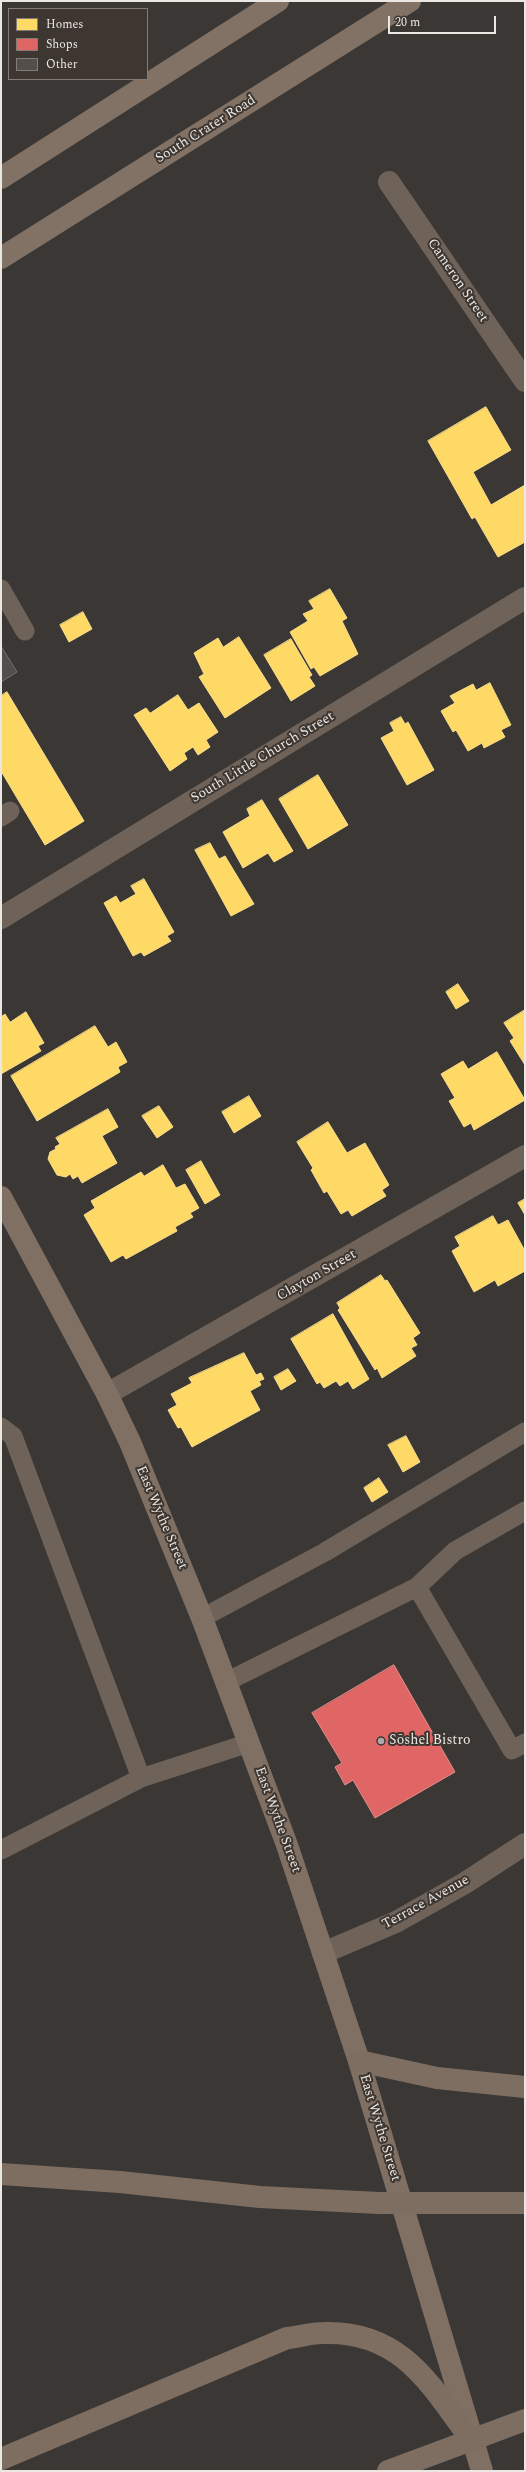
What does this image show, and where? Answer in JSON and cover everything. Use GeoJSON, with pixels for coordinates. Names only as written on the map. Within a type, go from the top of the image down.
{"type":"FeatureCollection","features":[{"type":"Feature","properties":{"kind":"highway","name":"East Wythe Street"},"geometry":{"type":"LineString","coordinates":[[1,1198],[107,1394],[130,1442],[202,1618],[287,1845],[359,2061],[482,2471]]}},
{"type":"Feature","properties":{"kind":"highway"},"geometry":{"type":"LineString","coordinates":[[359,2061],[437,2078],[525,2087]]}},
{"type":"Feature","properties":{"kind":"highway"},"geometry":{"type":"LineString","coordinates":[[1,2174],[120,2182],[260,2197],[379,2204],[514,2204]]}},
{"type":"Feature","properties":{"kind":"highway"},"geometry":{"type":"LineString","coordinates":[[1,2458],[287,2338],[323,2333],[359,2336],[380,2342],[417,2369],[472,2441]]}},
{"type":"Feature","properties":{"kind":"highway"},"geometry":{"type":"LineString","coordinates":[[388,2471],[525,2420]]}},
{"type":"Feature","properties":{"kind":"main road"},"geometry":{"type":"LineString","coordinates":[[1,178],[278,1]]}},
{"type":"Feature","properties":{"kind":"main road","name":"South Crater Road"},"geometry":{"type":"LineString","coordinates":[[1,258],[410,1]]}},
{"type":"Feature","properties":{"kind":"street","name":"Cameron Street"},"geometry":{"type":"LineString","coordinates":[[389,182],[525,380]]}},
{"type":"Feature","properties":{"kind":"street","name":"South Little Church Street"},"geometry":{"type":"LineString","coordinates":[[1,918],[525,598]]}},
{"type":"Feature","properties":{"kind":"street","name":"Clayton Street"},"geometry":{"type":"LineString","coordinates":[[107,1394],[525,1156]]}},
{"type":"Feature","properties":{"kind":"street","name":"Terrace Avenue"},"geometry":{"type":"LineString","coordinates":[[323,1953],[396,1922],[465,1883],[525,1844]]}},
{"type":"Feature","properties":{"kind":"lane"},"geometry":{"type":"LineString","coordinates":[[1,589],[25,631]]}},
{"type":"Feature","properties":{"kind":"lane"},"geometry":{"type":"LineString","coordinates":[[1,1426],[13,1436],[141,1778]]}},
{"type":"Feature","properties":{"kind":"lane"},"geometry":{"type":"LineString","coordinates":[[202,1618],[325,1552],[525,1432]]}},
{"type":"Feature","properties":{"kind":"lane"},"geometry":{"type":"LineString","coordinates":[[226,1682],[417,1587],[455,1551],[525,1511]]}},
{"type":"Feature","properties":{"kind":"lane"},"geometry":{"type":"LineString","coordinates":[[417,1587],[512,1750],[525,1743]]}},
{"type":"Feature","properties":{"kind":"lane"},"geometry":{"type":"LineString","coordinates":[[1,1850],[141,1778],[249,1743]]}},
{"type":"Feature","properties":{"kind":"building: Homes"},"geometry":{"type":"Polygon","coordinates":[[[486,407],[511,450],[473,472],[491,505],[525,485],[525,542],[498,557],[475,517],[472,519],[428,441],[486,407]]]}},
{"type":"Feature","properties":{"kind":"building: Homes"},"geometry":{"type":"Polygon","coordinates":[[[330,589],[347,618],[342,621],[358,654],[320,676],[314,667],[311,669],[290,632],[308,621],[303,614],[314,609],[309,601],[330,589]]]}},
{"type":"Feature","properties":{"kind":"building: Homes"},"geometry":{"type":"Polygon","coordinates":[[[83,612],[92,629],[69,642],[60,625],[83,612]]]}},
{"type":"Feature","properties":{"kind":"building: Homes"},"geometry":{"type":"Polygon","coordinates":[[[239,637],[271,688],[225,718],[199,677],[204,674],[194,653],[218,638],[223,647],[239,637]]]}},
{"type":"Feature","properties":{"kind":"building: Homes"},"geometry":{"type":"Polygon","coordinates":[[[291,639],[312,675],[309,677],[315,686],[291,701],[264,655],[291,639]]]}},
{"type":"Feature","properties":{"kind":"building: Homes"},"geometry":{"type":"Polygon","coordinates":[[[490,683],[511,725],[501,730],[505,737],[484,748],[482,743],[468,751],[456,730],[453,732],[441,711],[455,703],[450,696],[473,684],[476,690],[490,683]]]}},
{"type":"Feature","properties":{"kind":"building: Homes"},"geometry":{"type":"Polygon","coordinates":[[[7,692],[84,821],[45,845],[1,771],[1,696],[7,692]]]}},
{"type":"Feature","properties":{"kind":"building: Homes"},"geometry":{"type":"Polygon","coordinates":[[[178,695],[188,710],[199,703],[218,732],[206,740],[210,747],[198,755],[193,747],[184,753],[187,759],[170,771],[134,715],[146,708],[150,713],[178,695]]]}},
{"type":"Feature","properties":{"kind":"building: Homes"},"geometry":{"type":"Polygon","coordinates":[[[401,717],[405,724],[408,722],[434,770],[407,785],[381,738],[394,731],[390,723],[401,717]]]}},
{"type":"Feature","properties":{"kind":"building: Homes"},"geometry":{"type":"Polygon","coordinates":[[[318,775],[348,825],[308,849],[279,799],[318,775]]]}},
{"type":"Feature","properties":{"kind":"building: Homes"},"geometry":{"type":"Polygon","coordinates":[[[262,800],[293,851],[274,862],[268,853],[243,868],[223,832],[250,816],[247,809],[262,800]]]}},
{"type":"Feature","properties":{"kind":"building: Homes"},"geometry":{"type":"Polygon","coordinates":[[[210,843],[219,859],[225,856],[254,904],[231,916],[195,850],[210,843]]]}},
{"type":"Feature","properties":{"kind":"building: Homes"},"geometry":{"type":"Polygon","coordinates":[[[144,879],[174,932],[167,936],[171,941],[144,956],[141,952],[133,956],[104,903],[116,896],[120,903],[136,894],[131,886],[144,879]]]}},
{"type":"Feature","properties":{"kind":"building: Homes"},"geometry":{"type":"Polygon","coordinates":[[[458,984],[469,1001],[456,1009],[446,992],[458,984]]]}},
{"type":"Feature","properties":{"kind":"building: Homes"},"geometry":{"type":"Polygon","coordinates":[[[525,1010],[525,1065],[510,1041],[514,1038],[504,1023],[525,1010]]]}},
{"type":"Feature","properties":{"kind":"building: Homes"},"geometry":{"type":"Polygon","coordinates":[[[26,1012],[44,1043],[38,1046],[41,1051],[1,1074],[1,1017],[5,1014],[10,1022],[26,1012]]]}},
{"type":"Feature","properties":{"kind":"building: Homes"},"geometry":{"type":"Polygon","coordinates":[[[95,1026],[108,1047],[116,1042],[127,1062],[118,1067],[120,1072],[37,1121],[11,1076],[95,1026]]]}},
{"type":"Feature","properties":{"kind":"building: Homes"},"geometry":{"type":"Polygon","coordinates":[[[497,1052],[525,1100],[474,1130],[471,1123],[464,1127],[449,1101],[455,1098],[441,1074],[463,1061],[468,1069],[497,1052]]]}},
{"type":"Feature","properties":{"kind":"building: Homes"},"geometry":{"type":"Polygon","coordinates":[[[249,1096],[261,1116],[234,1133],[222,1112],[249,1096]]]}},
{"type":"Feature","properties":{"kind":"building: Homes"},"geometry":{"type":"Polygon","coordinates":[[[159,1106],[173,1127],[157,1138],[142,1116],[159,1106]]]}},
{"type":"Feature","properties":{"kind":"building: Homes"},"geometry":{"type":"Polygon","coordinates":[[[108,1109],[118,1127],[102,1136],[117,1163],[82,1183],[78,1176],[73,1179],[70,1174],[66,1177],[57,1175],[48,1159],[50,1152],[56,1149],[55,1147],[60,1144],[56,1138],[108,1109]]]}},
{"type":"Feature","properties":{"kind":"building: Homes"},"geometry":{"type":"Polygon","coordinates":[[[328,1122],[347,1153],[365,1143],[389,1185],[382,1190],[386,1196],[352,1216],[348,1210],[341,1214],[327,1191],[324,1193],[311,1170],[313,1168],[297,1142],[328,1122]]]}},
{"type":"Feature","properties":{"kind":"building: Homes"},"geometry":{"type":"Polygon","coordinates":[[[201,1161],[220,1195],[205,1204],[186,1170],[201,1161]]]}},
{"type":"Feature","properties":{"kind":"building: Homes"},"geometry":{"type":"Polygon","coordinates":[[[163,1165],[176,1188],[185,1184],[199,1208],[190,1213],[193,1217],[175,1227],[177,1231],[126,1259],[123,1255],[111,1262],[84,1215],[95,1208],[91,1201],[141,1172],[144,1176],[163,1165]]]}},
{"type":"Feature","properties":{"kind":"building: Homes"},"geometry":{"type":"Polygon","coordinates":[[[525,1199],[525,1215],[518,1203],[525,1199]]]}},
{"type":"Feature","properties":{"kind":"building: Homes"},"geometry":{"type":"Polygon","coordinates":[[[493,1216],[498,1225],[508,1220],[525,1251],[525,1271],[498,1286],[495,1280],[474,1292],[452,1251],[460,1246],[455,1237],[493,1216]]]}},
{"type":"Feature","properties":{"kind":"building: Homes"},"geometry":{"type":"Polygon","coordinates":[[[381,1275],[385,1281],[387,1280],[420,1333],[413,1338],[417,1345],[411,1348],[416,1356],[382,1378],[377,1368],[375,1370],[338,1310],[340,1308],[337,1303],[381,1275]]]}},
{"type":"Feature","properties":{"kind":"building: Homes"},"geometry":{"type":"Polygon","coordinates":[[[333,1314],[369,1379],[353,1389],[348,1381],[340,1386],[336,1381],[324,1388],[320,1382],[317,1384],[291,1339],[333,1314]]]}},
{"type":"Feature","properties":{"kind":"building: Homes"},"geometry":{"type":"Polygon","coordinates":[[[244,1353],[256,1375],[261,1373],[264,1379],[259,1381],[261,1385],[250,1391],[260,1410],[192,1447],[181,1427],[178,1428],[168,1410],[177,1405],[171,1394],[192,1383],[189,1378],[244,1353]]]}},
{"type":"Feature","properties":{"kind":"building: Homes"},"geometry":{"type":"Polygon","coordinates":[[[288,1369],[296,1381],[281,1390],[274,1377],[288,1369]]]}},
{"type":"Feature","properties":{"kind":"building: Homes"},"geometry":{"type":"Polygon","coordinates":[[[406,1436],[420,1462],[403,1472],[388,1445],[406,1436]]]}},
{"type":"Feature","properties":{"kind":"building: Homes"},"geometry":{"type":"Polygon","coordinates":[[[379,1478],[388,1492],[372,1502],[364,1488],[379,1478]]]}},
{"type":"Feature","properties":{"kind":"building: Shops"},"geometry":{"type":"Polygon","coordinates":[[[394,1665],[455,1772],[375,1818],[353,1780],[345,1785],[335,1767],[342,1763],[312,1713],[394,1665]]]}},
{"type":"Feature","properties":{"kind":"building: Other"},"geometry":{"type":"Polygon","coordinates":[[[1,646],[17,672],[1,682],[1,646]]]}},
{"type":"Feature","properties":{"kind":"place","name":"Sōshel Bistro"},"geometry":{"type":"Point","coordinates":[381,1741]}}]}
